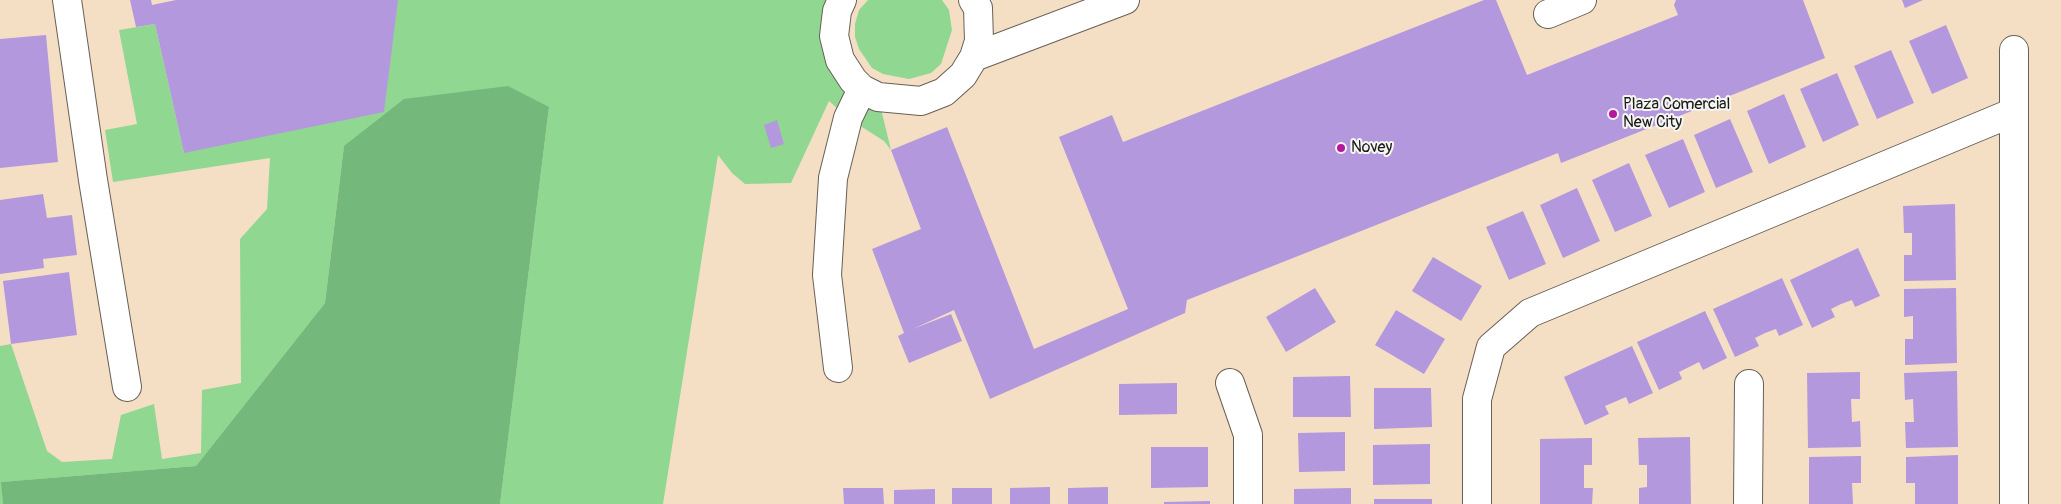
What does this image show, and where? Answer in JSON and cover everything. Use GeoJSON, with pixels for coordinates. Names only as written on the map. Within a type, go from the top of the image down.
{"type":"FeatureCollection","features":[{"type":"Feature","properties":{"kind":"street"},"geometry":{"type":"LineString","coordinates":[[67,0],[93,180],[127,388]]}},
{"type":"Feature","properties":{"kind":"street"},"geometry":{"type":"LineString","coordinates":[[842,0],[836,12],[834,36],[840,60],[853,80],[862,89],[878,96],[921,101],[944,92],[963,76],[974,57],[979,41],[983,3]]}},
{"type":"Feature","properties":{"kind":"street"},"geometry":{"type":"LineString","coordinates":[[974,57],[1125,0]]}},
{"type":"Feature","properties":{"kind":"street"},"geometry":{"type":"LineString","coordinates":[[1548,14],[1582,0]]}},
{"type":"Feature","properties":{"kind":"street"},"geometry":{"type":"LineString","coordinates":[[2014,50],[2014,504]]}},
{"type":"Feature","properties":{"kind":"street"},"geometry":{"type":"LineString","coordinates":[[838,368],[827,275],[833,178],[848,118],[862,89]]}},
{"type":"Feature","properties":{"kind":"street"},"geometry":{"type":"LineString","coordinates":[[1477,504],[1477,399],[1491,347],[1530,313],[2014,112]]}},
{"type":"Feature","properties":{"kind":"street"},"geometry":{"type":"LineString","coordinates":[[1230,383],[1248,434],[1248,504]]}},
{"type":"Feature","properties":{"kind":"street"},"geometry":{"type":"LineString","coordinates":[[1748,504],[1749,384]]}},
{"type":"Feature","properties":{"kind":"green space"},"geometry":{"type":"Polygon","coordinates":[[[398,0],[842,0],[834,36],[878,97],[891,150],[884,141],[848,118],[829,101],[791,183],[745,184],[732,173],[718,155],[663,504],[500,504],[549,107],[344,146],[325,303],[196,466],[2,482],[3,504],[0,504],[0,346],[11,344],[47,451],[62,462],[112,459],[121,415],[154,404],[162,459],[201,453],[202,390],[241,383],[240,239],[267,209],[270,158],[113,182],[105,130],[137,124],[119,30],[155,24],[184,153],[398,0]]]}},
{"type":"Feature","properties":{"kind":"green space"},"geometry":{"type":"Polygon","coordinates":[[[868,0],[942,0],[949,10],[952,30],[941,64],[931,73],[909,79],[883,74],[872,68],[859,49],[855,37],[855,24],[859,10],[868,0]]]}},
{"type":"Feature","properties":{"kind":"green space"},"geometry":{"type":"Polygon","coordinates":[[[508,86],[549,107],[500,504],[3,504],[1,482],[196,466],[325,303],[344,146],[404,99],[508,86]]]}},
{"type":"Feature","properties":{"kind":"building"},"geometry":{"type":"Polygon","coordinates":[[[130,0],[151,0],[152,5],[176,0],[398,0],[384,112],[184,153],[155,24],[136,27],[130,0]]]}},
{"type":"Feature","properties":{"kind":"building"},"geometry":{"type":"Polygon","coordinates":[[[1484,0],[1496,0],[1527,75],[1678,15],[1674,5],[1676,0],[1803,0],[1825,58],[1561,163],[1558,153],[1187,300],[1185,313],[990,399],[954,310],[913,329],[951,314],[962,341],[909,363],[898,336],[904,333],[872,249],[921,229],[891,150],[947,127],[1034,349],[1128,309],[1059,137],[1112,115],[1123,142],[1484,0]]]}},
{"type":"Feature","properties":{"kind":"building"},"geometry":{"type":"Polygon","coordinates":[[[1902,0],[1923,0],[1905,8],[1902,0]]]}},
{"type":"Feature","properties":{"kind":"building"},"geometry":{"type":"Polygon","coordinates":[[[1946,25],[1968,78],[1932,94],[1909,41],[1946,25]]]}},
{"type":"Feature","properties":{"kind":"building"},"geometry":{"type":"Polygon","coordinates":[[[46,35],[58,162],[0,168],[0,39],[46,35]]]}},
{"type":"Feature","properties":{"kind":"building"},"geometry":{"type":"Polygon","coordinates":[[[1891,50],[1914,103],[1877,119],[1854,66],[1891,50]]]}},
{"type":"Feature","properties":{"kind":"building"},"geometry":{"type":"Polygon","coordinates":[[[1837,73],[1859,125],[1823,142],[1800,89],[1837,73]]]}},
{"type":"Feature","properties":{"kind":"building"},"geometry":{"type":"Polygon","coordinates":[[[1784,94],[1806,147],[1769,164],[1747,111],[1784,94]]]}},
{"type":"Feature","properties":{"kind":"building"},"geometry":{"type":"Polygon","coordinates":[[[1730,119],[1753,172],[1716,188],[1694,135],[1730,119]]]}},
{"type":"Feature","properties":{"kind":"building"},"geometry":{"type":"Polygon","coordinates":[[[777,120],[784,144],[771,148],[764,125],[777,120]]]}},
{"type":"Feature","properties":{"kind":"building"},"geometry":{"type":"Polygon","coordinates":[[[1683,139],[1705,192],[1669,208],[1645,155],[1683,139]]]}},
{"type":"Feature","properties":{"kind":"building"},"geometry":{"type":"Polygon","coordinates":[[[1629,163],[1652,216],[1615,232],[1592,180],[1629,163]]]}},
{"type":"Feature","properties":{"kind":"building"},"geometry":{"type":"Polygon","coordinates":[[[1577,188],[1600,241],[1563,258],[1540,205],[1577,188]]]}},
{"type":"Feature","properties":{"kind":"building"},"geometry":{"type":"Polygon","coordinates":[[[43,194],[47,218],[72,215],[77,255],[43,259],[44,268],[0,274],[0,200],[43,194]]]}},
{"type":"Feature","properties":{"kind":"building"},"geometry":{"type":"Polygon","coordinates":[[[1955,204],[1956,280],[1904,281],[1904,255],[1912,255],[1912,233],[1904,233],[1903,206],[1955,204]]]}},
{"type":"Feature","properties":{"kind":"building"},"geometry":{"type":"Polygon","coordinates":[[[1523,211],[1546,264],[1509,280],[1486,227],[1523,211]]]}},
{"type":"Feature","properties":{"kind":"building"},"geometry":{"type":"Polygon","coordinates":[[[1858,248],[1880,296],[1855,307],[1852,300],[1841,304],[1831,309],[1835,317],[1812,328],[1790,280],[1858,248]]]}},
{"type":"Feature","properties":{"kind":"building"},"geometry":{"type":"Polygon","coordinates":[[[1433,257],[1482,286],[1461,321],[1412,291],[1433,257]]]}},
{"type":"Feature","properties":{"kind":"building"},"geometry":{"type":"Polygon","coordinates":[[[69,272],[77,335],[11,344],[3,281],[69,272]]]}},
{"type":"Feature","properties":{"kind":"building"},"geometry":{"type":"Polygon","coordinates":[[[1782,278],[1803,325],[1779,336],[1776,329],[1765,333],[1755,338],[1759,346],[1735,357],[1713,309],[1782,278]]]}},
{"type":"Feature","properties":{"kind":"building"},"geometry":{"type":"Polygon","coordinates":[[[1315,288],[1336,322],[1286,352],[1266,317],[1315,288]]]}},
{"type":"Feature","properties":{"kind":"building"},"geometry":{"type":"Polygon","coordinates":[[[1956,288],[1957,363],[1905,365],[1905,339],[1913,339],[1913,316],[1904,317],[1904,289],[1956,288]]]}},
{"type":"Feature","properties":{"kind":"building"},"geometry":{"type":"Polygon","coordinates":[[[1396,310],[1445,339],[1424,374],[1375,345],[1396,310]]]}},
{"type":"Feature","properties":{"kind":"building"},"geometry":{"type":"Polygon","coordinates":[[[1705,311],[1727,358],[1703,370],[1699,362],[1679,372],[1682,379],[1659,390],[1637,342],[1705,311]]]}},
{"type":"Feature","properties":{"kind":"building"},"geometry":{"type":"Polygon","coordinates":[[[1632,346],[1653,393],[1629,404],[1626,397],[1605,406],[1609,414],[1585,425],[1564,377],[1632,346]]]}},
{"type":"Feature","properties":{"kind":"building"},"geometry":{"type":"Polygon","coordinates":[[[1957,371],[1958,447],[1906,448],[1905,422],[1914,422],[1913,399],[1905,400],[1904,373],[1957,371]]]}},
{"type":"Feature","properties":{"kind":"building"},"geometry":{"type":"Polygon","coordinates":[[[1860,372],[1860,399],[1851,399],[1852,422],[1860,421],[1861,447],[1808,448],[1807,373],[1860,372]]]}},
{"type":"Feature","properties":{"kind":"building"},"geometry":{"type":"Polygon","coordinates":[[[1350,376],[1351,417],[1293,417],[1293,377],[1350,376]]]}},
{"type":"Feature","properties":{"kind":"building"},"geometry":{"type":"Polygon","coordinates":[[[1177,383],[1177,414],[1119,415],[1119,384],[1177,383]]]}},
{"type":"Feature","properties":{"kind":"building"},"geometry":{"type":"Polygon","coordinates":[[[1374,388],[1431,388],[1432,427],[1374,429],[1374,388]]]}},
{"type":"Feature","properties":{"kind":"building"},"geometry":{"type":"Polygon","coordinates":[[[1345,432],[1345,471],[1299,472],[1298,433],[1345,432]]]}},
{"type":"Feature","properties":{"kind":"building"},"geometry":{"type":"Polygon","coordinates":[[[1690,437],[1691,504],[1639,504],[1639,488],[1647,487],[1647,465],[1639,465],[1638,438],[1690,437]]]}},
{"type":"Feature","properties":{"kind":"building"},"geometry":{"type":"Polygon","coordinates":[[[1592,438],[1592,465],[1584,465],[1584,488],[1593,488],[1592,504],[1540,504],[1540,439],[1592,438]]]}},
{"type":"Feature","properties":{"kind":"building"},"geometry":{"type":"Polygon","coordinates":[[[1430,444],[1430,484],[1373,485],[1373,445],[1430,444]]]}},
{"type":"Feature","properties":{"kind":"building"},"geometry":{"type":"Polygon","coordinates":[[[1151,447],[1208,447],[1208,487],[1151,488],[1151,447]]]}},
{"type":"Feature","properties":{"kind":"building"},"geometry":{"type":"Polygon","coordinates":[[[1958,455],[1958,504],[1915,504],[1915,483],[1906,483],[1906,457],[1958,455]]]}},
{"type":"Feature","properties":{"kind":"building"},"geometry":{"type":"Polygon","coordinates":[[[1861,456],[1861,483],[1852,483],[1853,504],[1809,504],[1809,457],[1861,456]]]}},
{"type":"Feature","properties":{"kind":"building"},"geometry":{"type":"Polygon","coordinates":[[[1050,487],[1050,504],[1010,504],[1010,488],[1050,487]]]}},
{"type":"Feature","properties":{"kind":"building"},"geometry":{"type":"Polygon","coordinates":[[[1108,487],[1108,504],[1068,504],[1068,488],[1108,487]]]}},
{"type":"Feature","properties":{"kind":"building"},"geometry":{"type":"Polygon","coordinates":[[[843,488],[883,488],[884,504],[844,504],[843,488]]]}},
{"type":"Feature","properties":{"kind":"building"},"geometry":{"type":"Polygon","coordinates":[[[952,488],[992,488],[992,504],[952,504],[952,488]]]}},
{"type":"Feature","properties":{"kind":"building"},"geometry":{"type":"Polygon","coordinates":[[[1351,488],[1351,504],[1294,504],[1294,489],[1351,488]]]}},
{"type":"Feature","properties":{"kind":"building"},"geometry":{"type":"Polygon","coordinates":[[[935,489],[935,504],[894,504],[894,490],[935,489]]]}},
{"type":"Feature","properties":{"kind":"building"},"geometry":{"type":"Polygon","coordinates":[[[1374,499],[1432,499],[1432,504],[1374,504],[1374,499]]]}},
{"type":"Feature","properties":{"kind":"building"},"geometry":{"type":"Polygon","coordinates":[[[1210,501],[1210,504],[1164,504],[1164,502],[1210,501]]]}},
{"type":"Feature","properties":{"kind":"place","name":"Plaza Comercial New City"},"geometry":{"type":"Point","coordinates":[1613,114]}},
{"type":"Feature","properties":{"kind":"place","name":"Novey"},"geometry":{"type":"Point","coordinates":[1341,148]}}]}
